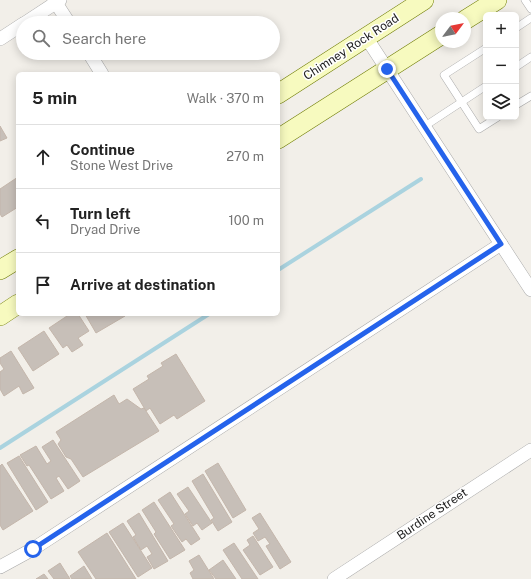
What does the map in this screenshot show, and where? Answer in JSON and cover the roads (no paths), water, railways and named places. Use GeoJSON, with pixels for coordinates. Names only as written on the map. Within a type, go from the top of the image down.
{"type":"FeatureCollection","features":[{"type":"Feature","properties":{"kind":"main road","name":"Chimney Rock Road"},"geometry":{"type":"LineString","coordinates":[[280,93],[424,0]]}},
{"type":"Feature","properties":{"kind":"main road"},"geometry":{"type":"LineString","coordinates":[[471,16],[497,0]]}},
{"type":"Feature","properties":{"kind":"main road"},"geometry":{"type":"LineString","coordinates":[[280,138],[435,39]]}},
{"type":"Feature","properties":{"kind":"main road"},"geometry":{"type":"LineString","coordinates":[[0,270],[16,260]]}},
{"type":"Feature","properties":{"kind":"main road"},"geometry":{"type":"LineString","coordinates":[[0,316],[16,305]]}},
{"type":"Feature","properties":{"kind":"street"},"geometry":{"type":"LineString","coordinates":[[35,16],[57,1],[65,16]]}},
{"type":"Feature","properties":{"kind":"street"},"geometry":{"type":"LineString","coordinates":[[0,39],[16,29]]}},
{"type":"Feature","properties":{"kind":"street"},"geometry":{"type":"LineString","coordinates":[[366,37],[531,290]]}},
{"type":"Feature","properties":{"kind":"street"},"geometry":{"type":"LineString","coordinates":[[93,60],[101,72]]}},
{"type":"Feature","properties":{"kind":"street"},"geometry":{"type":"LineString","coordinates":[[0,567],[40,544],[501,244]]}},
{"type":"Feature","properties":{"kind":"street","name":"Burdine Street"},"geometry":{"type":"LineString","coordinates":[[334,579],[531,450]]}},
{"type":"Feature","properties":{"kind":"lane"},"geometry":{"type":"LineString","coordinates":[[525,0],[531,9]]}},
{"type":"Feature","properties":{"kind":"lane"},"geometry":{"type":"LineString","coordinates":[[519,26],[531,18]]}},
{"type":"Feature","properties":{"kind":"lane"},"geometry":{"type":"LineString","coordinates":[[483,50],[444,75],[479,129],[493,120]]}},
{"type":"Feature","properties":{"kind":"lane"},"geometry":{"type":"LineString","coordinates":[[519,65],[531,57]]}},
{"type":"Feature","properties":{"kind":"lane"},"geometry":{"type":"LineString","coordinates":[[425,126],[483,88]]}},
{"type":"Feature","properties":{"kind":"lane"},"geometry":{"type":"LineString","coordinates":[[519,103],[531,96]]}},
{"type":"Feature","properties":{"kind":"waterway"},"geometry":{"type":"LineString","coordinates":[[280,269],[421,179]]}},
{"type":"Feature","properties":{"kind":"waterway"},"geometry":{"type":"LineString","coordinates":[[0,448],[206,316]]}}]}
